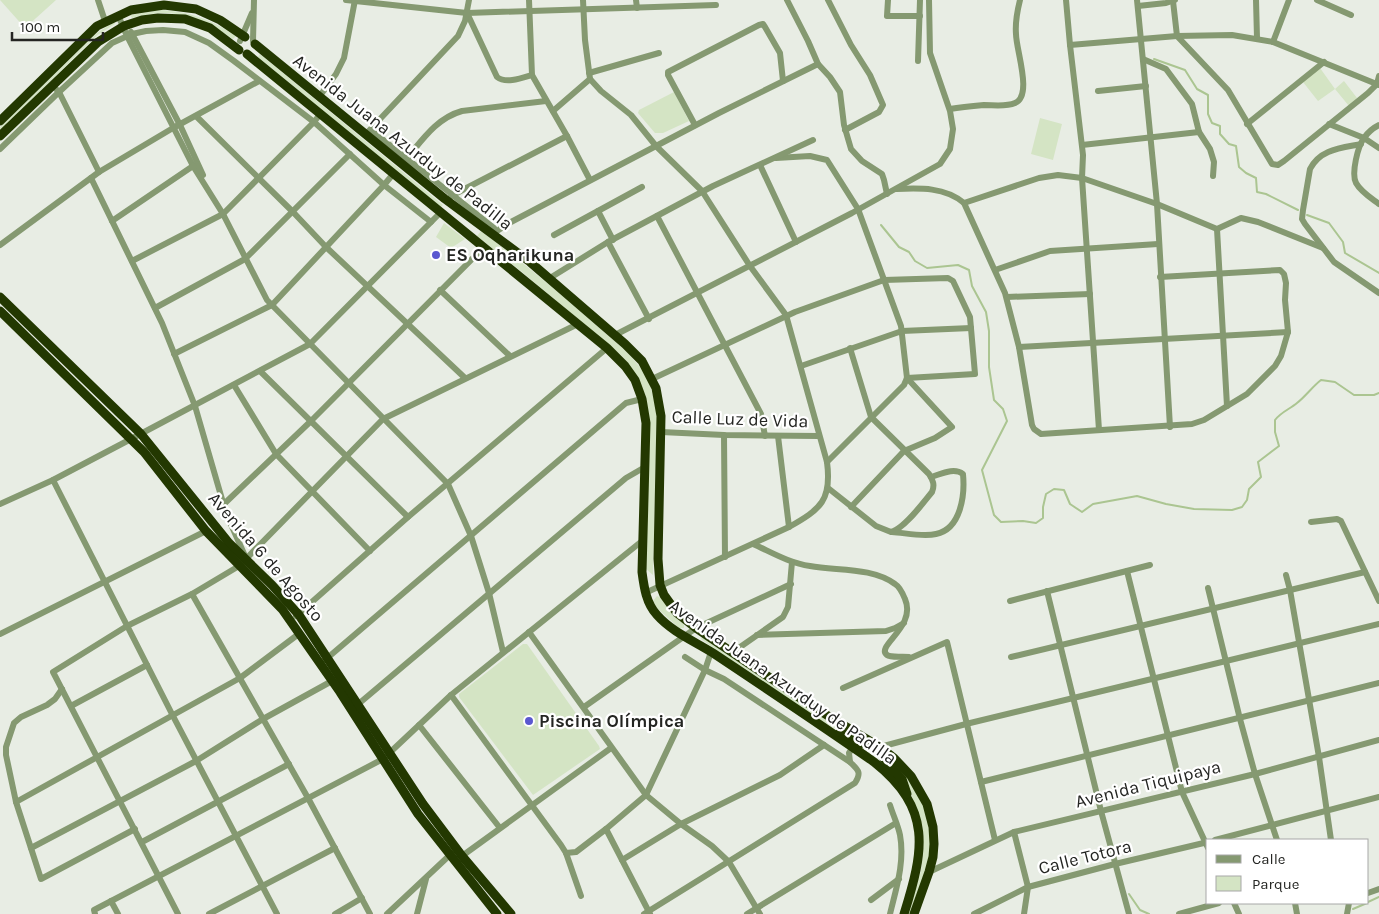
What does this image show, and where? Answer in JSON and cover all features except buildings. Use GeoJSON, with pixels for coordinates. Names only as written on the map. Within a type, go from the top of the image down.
{"type":"FeatureCollection","features":[{"type":"Feature","properties":{"kind":"highway","name":"Avenida Juana Azurduy de Padilla"},"geometry":{"type":"LineString","coordinates":[[0,121],[105,21],[118,14],[145,7],[180,3],[207,13],[368,132],[449,197],[458,210],[499,238],[550,278],[642,361],[652,378],[660,401],[658,559],[660,585],[670,604],[677,613],[696,628],[815,708],[880,747],[894,758],[911,776],[928,804],[933,828],[933,857],[914,914]]}},
{"type":"Feature","properties":{"kind":"highway","name":"Avenida Juana Azurduy de Padilla"},"geometry":{"type":"LineString","coordinates":[[0,136],[55,89],[98,42],[124,26],[142,20],[158,18],[185,19],[246,43],[321,113],[607,348],[630,372],[642,399],[646,424],[642,572],[645,593],[655,613],[668,625],[853,747],[892,777],[909,802],[918,825],[920,845],[916,874],[904,914]]}},
{"type":"Feature","properties":{"kind":"highway"},"geometry":{"type":"LineString","coordinates":[[450,219],[458,210]]}},
{"type":"Feature","properties":{"kind":"highway"},"geometry":{"type":"LineString","coordinates":[[471,237],[481,225]]}},
{"type":"Feature","properties":{"kind":"highway","name":"Avenida 6 de Agosto"},"geometry":{"type":"LineString","coordinates":[[0,297],[75,372],[141,434],[300,634],[324,661],[332,681],[355,707]]}},
{"type":"Feature","properties":{"kind":"highway","name":"Avenida 6 de Agosto"},"geometry":{"type":"LineString","coordinates":[[0,311],[144,452],[206,531],[299,614],[324,661],[386,756],[423,804],[497,914]]}},
{"type":"Feature","properties":{"kind":"highway"},"geometry":{"type":"LineString","coordinates":[[12,323],[20,316]]}},
{"type":"Feature","properties":{"kind":"highway"},"geometry":{"type":"LineString","coordinates":[[68,378],[75,372]]}},
{"type":"Feature","properties":{"kind":"highway"},"geometry":{"type":"LineString","coordinates":[[809,719],[827,724],[859,743],[880,747],[884,760],[904,783],[909,802]]}},
{"type":"Feature","properties":{"kind":"highway","name":"Avenida 6 de Agosto"},"geometry":{"type":"LineString","coordinates":[[457,853],[510,914]]}},
{"type":"Feature","properties":{"kind":"street"},"geometry":{"type":"LineString","coordinates":[[98,0],[105,21]]}},
{"type":"Feature","properties":{"kind":"street"},"geometry":{"type":"LineString","coordinates":[[246,43],[254,0]]}},
{"type":"Feature","properties":{"kind":"street"},"geometry":{"type":"LineString","coordinates":[[346,0],[399,3],[467,13],[716,5]]}},
{"type":"Feature","properties":{"kind":"street"},"geometry":{"type":"LineString","coordinates":[[319,97],[336,74],[344,58],[355,0]]}},
{"type":"Feature","properties":{"kind":"street"},"geometry":{"type":"LineString","coordinates":[[469,0],[467,13],[458,36],[448,49],[368,132],[406,158],[449,197],[497,231]]}},
{"type":"Feature","properties":{"kind":"street"},"geometry":{"type":"LineString","coordinates":[[529,0],[532,75],[590,180]]}},
{"type":"Feature","properties":{"kind":"street"},"geometry":{"type":"LineString","coordinates":[[583,0],[590,76],[601,91],[632,114],[656,146],[702,192],[750,266],[786,316],[827,462],[828,488],[824,498],[815,510],[789,527],[645,593]]}},
{"type":"Feature","properties":{"kind":"street"},"geometry":{"type":"LineString","coordinates":[[636,0],[636,8]]}},
{"type":"Feature","properties":{"kind":"street"},"geometry":{"type":"LineString","coordinates":[[787,0],[818,64],[830,76],[840,92],[847,140],[856,156],[882,174],[887,194]]}},
{"type":"Feature","properties":{"kind":"street"},"geometry":{"type":"LineString","coordinates":[[828,0],[851,45],[870,75],[883,105],[879,112],[845,130]]}},
{"type":"Feature","properties":{"kind":"street"},"geometry":{"type":"LineString","coordinates":[[888,0],[887,16],[920,16]]}},
{"type":"Feature","properties":{"kind":"street"},"geometry":{"type":"LineString","coordinates":[[918,61],[920,0]]}},
{"type":"Feature","properties":{"kind":"street"},"geometry":{"type":"LineString","coordinates":[[615,335],[897,189],[940,164],[950,149],[953,130],[950,110],[930,53],[929,0]]}},
{"type":"Feature","properties":{"kind":"street"},"geometry":{"type":"LineString","coordinates":[[950,110],[964,106],[1013,104],[1021,99],[1024,81],[1016,36],[1016,15],[1020,0]]}},
{"type":"Feature","properties":{"kind":"street"},"geometry":{"type":"LineString","coordinates":[[1066,0],[1082,145],[1082,178],[1099,430]]}},
{"type":"Feature","properties":{"kind":"street"},"geometry":{"type":"LineString","coordinates":[[1170,427],[1157,204],[1138,3],[1174,0],[1177,36],[1228,90],[1272,164],[1278,165],[1368,94],[1378,84],[1379,76]]}},
{"type":"Feature","properties":{"kind":"street"},"geometry":{"type":"LineString","coordinates":[[1256,0],[1257,38]]}},
{"type":"Feature","properties":{"kind":"street"},"geometry":{"type":"LineString","coordinates":[[1273,42],[1289,0]]}},
{"type":"Feature","properties":{"kind":"street"},"geometry":{"type":"LineString","coordinates":[[1317,0],[1351,15]]}},
{"type":"Feature","properties":{"kind":"street"},"geometry":{"type":"LineString","coordinates":[[246,43],[253,10]]}},
{"type":"Feature","properties":{"kind":"street"},"geometry":{"type":"LineString","coordinates":[[467,13],[497,76],[501,80],[532,75]]}},
{"type":"Feature","properties":{"kind":"street"},"geometry":{"type":"LineString","coordinates":[[118,14],[267,300],[448,484],[471,536],[489,593],[503,652]]}},
{"type":"Feature","properties":{"kind":"street"},"geometry":{"type":"LineString","coordinates":[[695,125],[668,72],[759,25],[763,24],[780,53],[783,81]]}},
{"type":"Feature","properties":{"kind":"street"},"geometry":{"type":"LineString","coordinates":[[0,150],[55,89],[112,43],[129,35],[146,31],[186,32],[210,43],[314,122],[384,185],[431,222]]}},
{"type":"Feature","properties":{"kind":"street"},"geometry":{"type":"LineString","coordinates":[[1070,44],[1177,36],[1232,35],[1257,38],[1273,42],[1378,84]]}},
{"type":"Feature","properties":{"kind":"street"},"geometry":{"type":"LineString","coordinates":[[553,111],[590,76],[659,53]]}},
{"type":"Feature","properties":{"kind":"street"},"geometry":{"type":"LineString","coordinates":[[1143,59],[1166,69],[1192,104],[1199,132],[1210,149],[1214,162],[1213,176]]}},
{"type":"Feature","properties":{"kind":"street"},"geometry":{"type":"LineString","coordinates":[[1248,124],[1324,62]]}},
{"type":"Feature","properties":{"kind":"street"},"geometry":{"type":"LineString","coordinates":[[497,231],[695,125],[818,64]]}},
{"type":"Feature","properties":{"kind":"street"},"geometry":{"type":"LineString","coordinates":[[0,245],[99,172],[259,82]]}},
{"type":"Feature","properties":{"kind":"street"},"geometry":{"type":"LineString","coordinates":[[1098,91],[1146,86]]}},
{"type":"Feature","properties":{"kind":"street"},"geometry":{"type":"LineString","coordinates":[[55,89],[99,172]]}},
{"type":"Feature","properties":{"kind":"street"},"geometry":{"type":"LineString","coordinates":[[406,158],[435,125],[453,114],[462,111],[546,101]]}},
{"type":"Feature","properties":{"kind":"street"},"geometry":{"type":"LineString","coordinates":[[132,261],[223,214],[321,113]]}},
{"type":"Feature","properties":{"kind":"street"},"geometry":{"type":"LineString","coordinates":[[197,116],[326,247],[465,378]]}},
{"type":"Feature","properties":{"kind":"street"},"geometry":{"type":"LineString","coordinates":[[1329,124],[1379,148]]}},
{"type":"Feature","properties":{"kind":"street"},"geometry":{"type":"LineString","coordinates":[[1379,125],[1370,131],[1362,141],[1354,169],[1354,177],[1362,190],[1379,204]]}},
{"type":"Feature","properties":{"kind":"street"},"geometry":{"type":"LineString","coordinates":[[177,127],[193,166],[209,190]]}},
{"type":"Feature","properties":{"kind":"street"},"geometry":{"type":"LineString","coordinates":[[1082,145],[1199,132]]}},
{"type":"Feature","properties":{"kind":"street"},"geometry":{"type":"LineString","coordinates":[[449,197],[567,136]]}},
{"type":"Feature","properties":{"kind":"street"},"geometry":{"type":"LineString","coordinates":[[550,278],[611,241],[702,192],[813,140]]}},
{"type":"Feature","properties":{"kind":"street"},"geometry":{"type":"LineString","coordinates":[[1362,141],[1321,155],[1314,162],[1310,169],[1302,219],[1334,262],[1379,293]]}},
{"type":"Feature","properties":{"kind":"street"},"geometry":{"type":"LineString","coordinates":[[155,308],[246,259],[350,154]]}},
{"type":"Feature","properties":{"kind":"street"},"geometry":{"type":"LineString","coordinates":[[776,158],[816,157],[827,160],[858,209],[902,331],[907,378],[952,427],[935,438],[904,451],[851,506]]}},
{"type":"Feature","properties":{"kind":"street"},"geometry":{"type":"LineString","coordinates":[[760,165],[796,242]]}},
{"type":"Feature","properties":{"kind":"street"},"geometry":{"type":"LineString","coordinates":[[112,221],[193,166]]}},
{"type":"Feature","properties":{"kind":"street"},"geometry":{"type":"LineString","coordinates":[[174,354],[272,304],[394,173]]}},
{"type":"Feature","properties":{"kind":"street"},"geometry":{"type":"LineString","coordinates":[[964,203],[1039,178],[1058,175],[1082,178],[1157,204],[1217,229],[1241,218],[1258,222],[1323,248]]}},
{"type":"Feature","properties":{"kind":"street"},"geometry":{"type":"LineString","coordinates":[[91,178],[155,308],[195,406],[243,563]]}},
{"type":"Feature","properties":{"kind":"street"},"geometry":{"type":"LineString","coordinates":[[554,235],[642,187]]}},
{"type":"Feature","properties":{"kind":"street"},"geometry":{"type":"LineString","coordinates":[[897,189],[929,188],[957,198],[964,203],[1006,298],[1019,347],[1030,420],[1034,429],[1038,432],[1046,434],[1192,424],[1204,420],[1247,394],[1275,366],[1281,356],[1288,332],[1284,300],[1286,283],[1284,274],[1280,270],[1160,277]]}},
{"type":"Feature","properties":{"kind":"street"},"geometry":{"type":"LineString","coordinates":[[598,211],[648,319]]}},
{"type":"Feature","properties":{"kind":"street"},"geometry":{"type":"LineString","coordinates":[[0,504],[131,440],[310,344],[441,212]]}},
{"type":"Feature","properties":{"kind":"street"},"geometry":{"type":"LineString","coordinates":[[657,216],[761,414],[766,436]]}},
{"type":"Feature","properties":{"kind":"street"},"geometry":{"type":"LineString","coordinates":[[481,225],[497,231]]}},
{"type":"Feature","properties":{"kind":"street"},"geometry":{"type":"LineString","coordinates":[[1217,229],[1218,274],[1227,406]]}},
{"type":"Feature","properties":{"kind":"street"},"geometry":{"type":"LineString","coordinates":[[994,270],[1050,251],[1158,244]]}},
{"type":"Feature","properties":{"kind":"street"},"geometry":{"type":"LineString","coordinates":[[224,504],[311,421],[484,247]]}},
{"type":"Feature","properties":{"kind":"street"},"geometry":{"type":"LineString","coordinates":[[652,378],[725,346],[786,316],[884,280],[948,278],[953,281],[970,317],[975,374],[907,378]]}},
{"type":"Feature","properties":{"kind":"street"},"geometry":{"type":"LineString","coordinates":[[440,290],[510,356]]}},
{"type":"Feature","properties":{"kind":"street"},"geometry":{"type":"LineString","coordinates":[[1006,298],[1090,294]]}},
{"type":"Feature","properties":{"kind":"street"},"geometry":{"type":"LineString","coordinates":[[178,914],[53,672],[127,626],[192,594],[243,563],[383,419],[578,324]]}},
{"type":"Feature","properties":{"kind":"street"},"geometry":{"type":"LineString","coordinates":[[801,366],[902,331],[971,328]]}},
{"type":"Feature","properties":{"kind":"street"},"geometry":{"type":"LineString","coordinates":[[1019,347],[1288,332]]}},
{"type":"Feature","properties":{"kind":"street"},"geometry":{"type":"LineString","coordinates":[[290,621],[408,517],[607,348]]}},
{"type":"Feature","properties":{"kind":"street"},"geometry":{"type":"LineString","coordinates":[[850,348],[871,417],[931,477],[934,484],[932,492],[899,528],[891,532]]}},
{"type":"Feature","properties":{"kind":"street"},"geometry":{"type":"LineString","coordinates":[[260,371],[408,517]]}},
{"type":"Feature","properties":{"kind":"street"},"geometry":{"type":"LineString","coordinates":[[827,462],[899,390],[907,378]]}},
{"type":"Feature","properties":{"kind":"street"},"geometry":{"type":"LineString","coordinates":[[234,385],[276,454],[370,551]]}},
{"type":"Feature","properties":{"kind":"street"},"geometry":{"type":"LineString","coordinates":[[324,661],[626,403],[642,399]]}},
{"type":"Feature","properties":{"kind":"street","name":"Calle Luz de Vida"},"geometry":{"type":"LineString","coordinates":[[661,432],[819,436]]}},
{"type":"Feature","properties":{"kind":"street"},"geometry":{"type":"LineString","coordinates":[[724,435],[726,557]]}},
{"type":"Feature","properties":{"kind":"street"},"geometry":{"type":"LineString","coordinates":[[778,436],[789,527]]}},
{"type":"Feature","properties":{"kind":"street"},"geometry":{"type":"LineString","coordinates":[[355,707],[626,478],[645,468]]}},
{"type":"Feature","properties":{"kind":"street"},"geometry":{"type":"LineString","coordinates":[[828,488],[876,526],[891,532],[935,534],[943,532],[954,522],[959,512],[963,474],[958,470],[952,470],[931,477]]}},
{"type":"Feature","properties":{"kind":"street"},"geometry":{"type":"LineString","coordinates":[[52,480],[277,914]]}},
{"type":"Feature","properties":{"kind":"street"},"geometry":{"type":"LineString","coordinates":[[1311,522],[1337,519],[1341,521],[1379,601]]}},
{"type":"Feature","properties":{"kind":"street"},"geometry":{"type":"LineString","coordinates":[[0,634],[206,531]]}},
{"type":"Feature","properties":{"kind":"street"},"geometry":{"type":"LineString","coordinates":[[95,914],[94,910],[386,756],[451,695],[642,541]]}},
{"type":"Feature","properties":{"kind":"street"},"geometry":{"type":"LineString","coordinates":[[753,544],[792,562],[810,566],[866,572],[896,584],[903,593],[908,612],[902,628],[884,648],[885,653],[887,656],[913,657]]}},
{"type":"Feature","properties":{"kind":"street"},"geometry":{"type":"LineString","coordinates":[[733,652],[783,617],[788,608],[792,562]]}},
{"type":"Feature","properties":{"kind":"street"},"geometry":{"type":"LineString","coordinates":[[1010,601],[1150,565]]}},
{"type":"Feature","properties":{"kind":"street"},"geometry":{"type":"LineString","coordinates":[[1127,571],[1182,792],[1206,842]]}},
{"type":"Feature","properties":{"kind":"street"},"geometry":{"type":"LineString","coordinates":[[1011,658],[1365,572]]}},
{"type":"Feature","properties":{"kind":"street"},"geometry":{"type":"LineString","coordinates":[[1286,575],[1300,644],[1331,839]]}},
{"type":"Feature","properties":{"kind":"street"},"geometry":{"type":"LineString","coordinates":[[584,707],[696,628],[791,584]]}},
{"type":"Feature","properties":{"kind":"street"},"geometry":{"type":"LineString","coordinates":[[1208,588],[1255,774],[1277,839]]}},
{"type":"Feature","properties":{"kind":"street"},"geometry":{"type":"LineString","coordinates":[[1047,591],[1100,811],[1129,914]]}},
{"type":"Feature","properties":{"kind":"street"},"geometry":{"type":"LineString","coordinates":[[192,594],[308,798],[370,914]]}},
{"type":"Feature","properties":{"kind":"street"},"geometry":{"type":"LineString","coordinates":[[758,635],[886,630],[895,628],[905,622]]}},
{"type":"Feature","properties":{"kind":"street"},"geometry":{"type":"LineString","coordinates":[[880,747],[966,724],[1379,624]]}},
{"type":"Feature","properties":{"kind":"street"},"geometry":{"type":"LineString","coordinates":[[529,632],[646,795],[680,824],[712,846],[729,862],[759,911]]}},
{"type":"Feature","properties":{"kind":"street"},"geometry":{"type":"LineString","coordinates":[[16,802],[240,678],[300,634]]}},
{"type":"Feature","properties":{"kind":"street"},"geometry":{"type":"LineString","coordinates":[[843,688],[947,642],[995,840]]}},
{"type":"Feature","properties":{"kind":"street"},"geometry":{"type":"LineString","coordinates":[[566,853],[576,852],[646,795],[705,670],[711,652]]}},
{"type":"Feature","properties":{"kind":"street"},"geometry":{"type":"LineString","coordinates":[[606,829],[648,913],[855,784],[859,777],[859,772],[850,762],[724,679],[685,657]]}},
{"type":"Feature","properties":{"kind":"street"},"geometry":{"type":"LineString","coordinates":[[71,706],[147,665]]}},
{"type":"Feature","properties":{"kind":"street"},"geometry":{"type":"LineString","coordinates":[[31,848],[196,761],[264,719],[332,681]]}},
{"type":"Feature","properties":{"kind":"street"},"geometry":{"type":"LineString","coordinates":[[980,782],[1309,702],[1379,683]]}},
{"type":"Feature","properties":{"kind":"street"},"geometry":{"type":"LineString","coordinates":[[62,689],[47,706],[21,717],[14,723],[6,747],[16,802],[41,880],[135,829]]}},
{"type":"Feature","properties":{"kind":"street"},"geometry":{"type":"LineString","coordinates":[[451,695],[566,853],[581,896]]}},
{"type":"Feature","properties":{"kind":"street"},"geometry":{"type":"LineString","coordinates":[[419,725],[500,828]]}},
{"type":"Feature","properties":{"kind":"street","name":"Avenida Tiquipaya"},"geometry":{"type":"LineString","coordinates":[[929,872],[1014,832],[1255,774],[1379,740]]}},
{"type":"Feature","properties":{"kind":"street"},"geometry":{"type":"LineString","coordinates":[[622,860],[680,824],[780,775],[824,745]]}},
{"type":"Feature","properties":{"kind":"street"},"geometry":{"type":"LineString","coordinates":[[850,762],[849,753],[853,747]]}},
{"type":"Feature","properties":{"kind":"street"},"geometry":{"type":"LineString","coordinates":[[387,914],[457,853],[500,828],[611,748]]}},
{"type":"Feature","properties":{"kind":"street"},"geometry":{"type":"LineString","coordinates":[[142,842],[289,764]]}},
{"type":"Feature","properties":{"kind":"street"},"geometry":{"type":"LineString","coordinates":[[1219,839],[1379,796]]}},
{"type":"Feature","properties":{"kind":"street"},"geometry":{"type":"LineString","coordinates":[[890,805],[900,834],[902,854],[890,914]]}},
{"type":"Feature","properties":{"kind":"street"},"geometry":{"type":"LineString","coordinates":[[747,914],[759,911],[896,823]]}},
{"type":"Feature","properties":{"kind":"street"},"geometry":{"type":"LineString","coordinates":[[1014,832],[1028,887],[1024,914]]}},
{"type":"Feature","properties":{"kind":"street","name":"Calle Totora"},"geometry":{"type":"LineString","coordinates":[[974,914],[1028,887],[1115,864],[1206,844]]}},
{"type":"Feature","properties":{"kind":"street"},"geometry":{"type":"LineString","coordinates":[[209,914],[335,848]]}},
{"type":"Feature","properties":{"kind":"street"},"geometry":{"type":"LineString","coordinates":[[417,914],[427,878]]}},
{"type":"Feature","properties":{"kind":"street"},"geometry":{"type":"LineString","coordinates":[[871,900],[898,880]]}},
{"type":"Feature","properties":{"kind":"street"},"geometry":{"type":"LineString","coordinates":[[335,914],[362,898]]}},
{"type":"Feature","properties":{"kind":"street"},"geometry":{"type":"LineString","coordinates":[[111,901],[118,914]]}},
{"type":"Feature","properties":{"kind":"street"},"geometry":{"type":"LineString","coordinates":[[1179,914],[1216,904]]}},
{"type":"Feature","properties":{"kind":"green space"},"geometry":{"type":"Polygon","coordinates":[[[0,0],[56,0],[25,28],[0,0]]]}},
{"type":"Feature","properties":{"kind":"green space"},"geometry":{"type":"Polygon","coordinates":[[[161,10],[200,17],[236,36],[233,39],[209,24],[185,15],[160,13],[132,18],[130,15],[161,10]]]}},
{"type":"Feature","properties":{"kind":"green space"},"geometry":{"type":"Polygon","coordinates":[[[114,22],[115,24],[90,42],[0,131],[0,127],[97,33],[114,22]]]}},
{"type":"Feature","properties":{"kind":"green space"},"geometry":{"type":"Polygon","coordinates":[[[260,54],[443,205],[441,207],[270,67],[258,57],[260,54]]]}},
{"type":"Feature","properties":{"kind":"green space"},"geometry":{"type":"Polygon","coordinates":[[[1320,68],[1335,89],[1318,101],[1303,82],[1320,68]]]}},
{"type":"Feature","properties":{"kind":"green space"},"geometry":{"type":"Polygon","coordinates":[[[1344,81],[1357,98],[1349,106],[1335,89],[1344,81]]]}},
{"type":"Feature","properties":{"kind":"green space"},"geometry":{"type":"Polygon","coordinates":[[[674,92],[689,121],[663,133],[655,133],[638,113],[639,110],[674,92]]]}},
{"type":"Feature","properties":{"kind":"green space"},"geometry":{"type":"Polygon","coordinates":[[[1040,118],[1062,124],[1053,160],[1031,154],[1040,118]]]}},
{"type":"Feature","properties":{"kind":"green space"},"geometry":{"type":"Polygon","coordinates":[[[444,223],[465,239],[451,248],[436,237],[444,223]]]}},
{"type":"Feature","properties":{"kind":"green space"},"geometry":{"type":"Polygon","coordinates":[[[481,231],[540,277],[632,357],[648,381],[657,417],[653,575],[646,569],[649,428],[645,395],[628,363],[621,355],[477,236],[481,231]]]}},
{"type":"Feature","properties":{"kind":"green space"},"geometry":{"type":"Polygon","coordinates":[[[657,596],[661,598],[673,615],[684,624],[684,628],[679,628],[657,608],[653,601],[657,596]]]}},
{"type":"Feature","properties":{"kind":"green space"},"geometry":{"type":"Polygon","coordinates":[[[702,636],[865,742],[800,709],[701,639],[702,636]]]}},
{"type":"Feature","properties":{"kind":"green space","name":"Piscina Olímpica"},"geometry":{"type":"Polygon","coordinates":[[[523,644],[527,644],[600,749],[533,795],[459,697],[459,694],[523,644]]]}},
{"type":"Feature","properties":{"kind":"green space"},"geometry":{"type":"Polygon","coordinates":[[[886,757],[908,777],[924,805],[931,839],[929,859],[911,914],[907,914],[921,871],[922,832],[911,792],[886,757]]]}},
{"type":"Feature","properties":{"kind":"waterway"},"geometry":{"type":"LineString","coordinates":[[1154,59],[1185,70],[1197,89],[1208,95],[1208,114],[1212,123],[1220,126],[1220,134],[1229,144],[1236,146],[1239,167],[1256,178],[1257,192],[1266,194],[1298,210]]}},
{"type":"Feature","properties":{"kind":"waterway"},"geometry":{"type":"LineString","coordinates":[[1307,215],[1329,223],[1343,242],[1345,253],[1379,273]]}},
{"type":"Feature","properties":{"kind":"waterway"},"geometry":{"type":"LineString","coordinates":[[881,225],[899,247],[909,252],[915,261],[927,268],[958,265],[969,270],[972,286],[986,312],[989,331],[989,367],[994,400],[1003,409],[1007,421],[982,470],[994,515],[1001,522],[1023,521],[1036,523],[1043,518],[1046,494],[1054,489],[1064,490],[1070,504],[1082,512],[1093,504],[1137,496],[1194,509],[1232,510],[1242,507],[1247,500],[1249,489],[1261,477],[1258,462],[1279,446],[1275,432],[1275,420],[1321,380],[1335,382],[1354,395],[1374,395],[1379,393]]}},
{"type":"Feature","properties":{"kind":"waterway"},"geometry":{"type":"LineString","coordinates":[[1129,894],[1140,910],[1149,914]]}},
{"type":"Feature","properties":{"kind":"waterway"},"geometry":{"type":"LineString","coordinates":[[1369,902],[1379,897]]}},
{"type":"Feature","properties":{"kind":"waterway"},"geometry":{"type":"LineString","coordinates":[[1353,909],[1365,904]]}},
{"type":"Feature","properties":{"kind":"place","name":"ES Oqharikuna"},"geometry":{"type":"Point","coordinates":[436,255]}},
{"type":"Feature","properties":{"kind":"place","name":"Piscina Olímpica"},"geometry":{"type":"Point","coordinates":[529,721]}}]}
